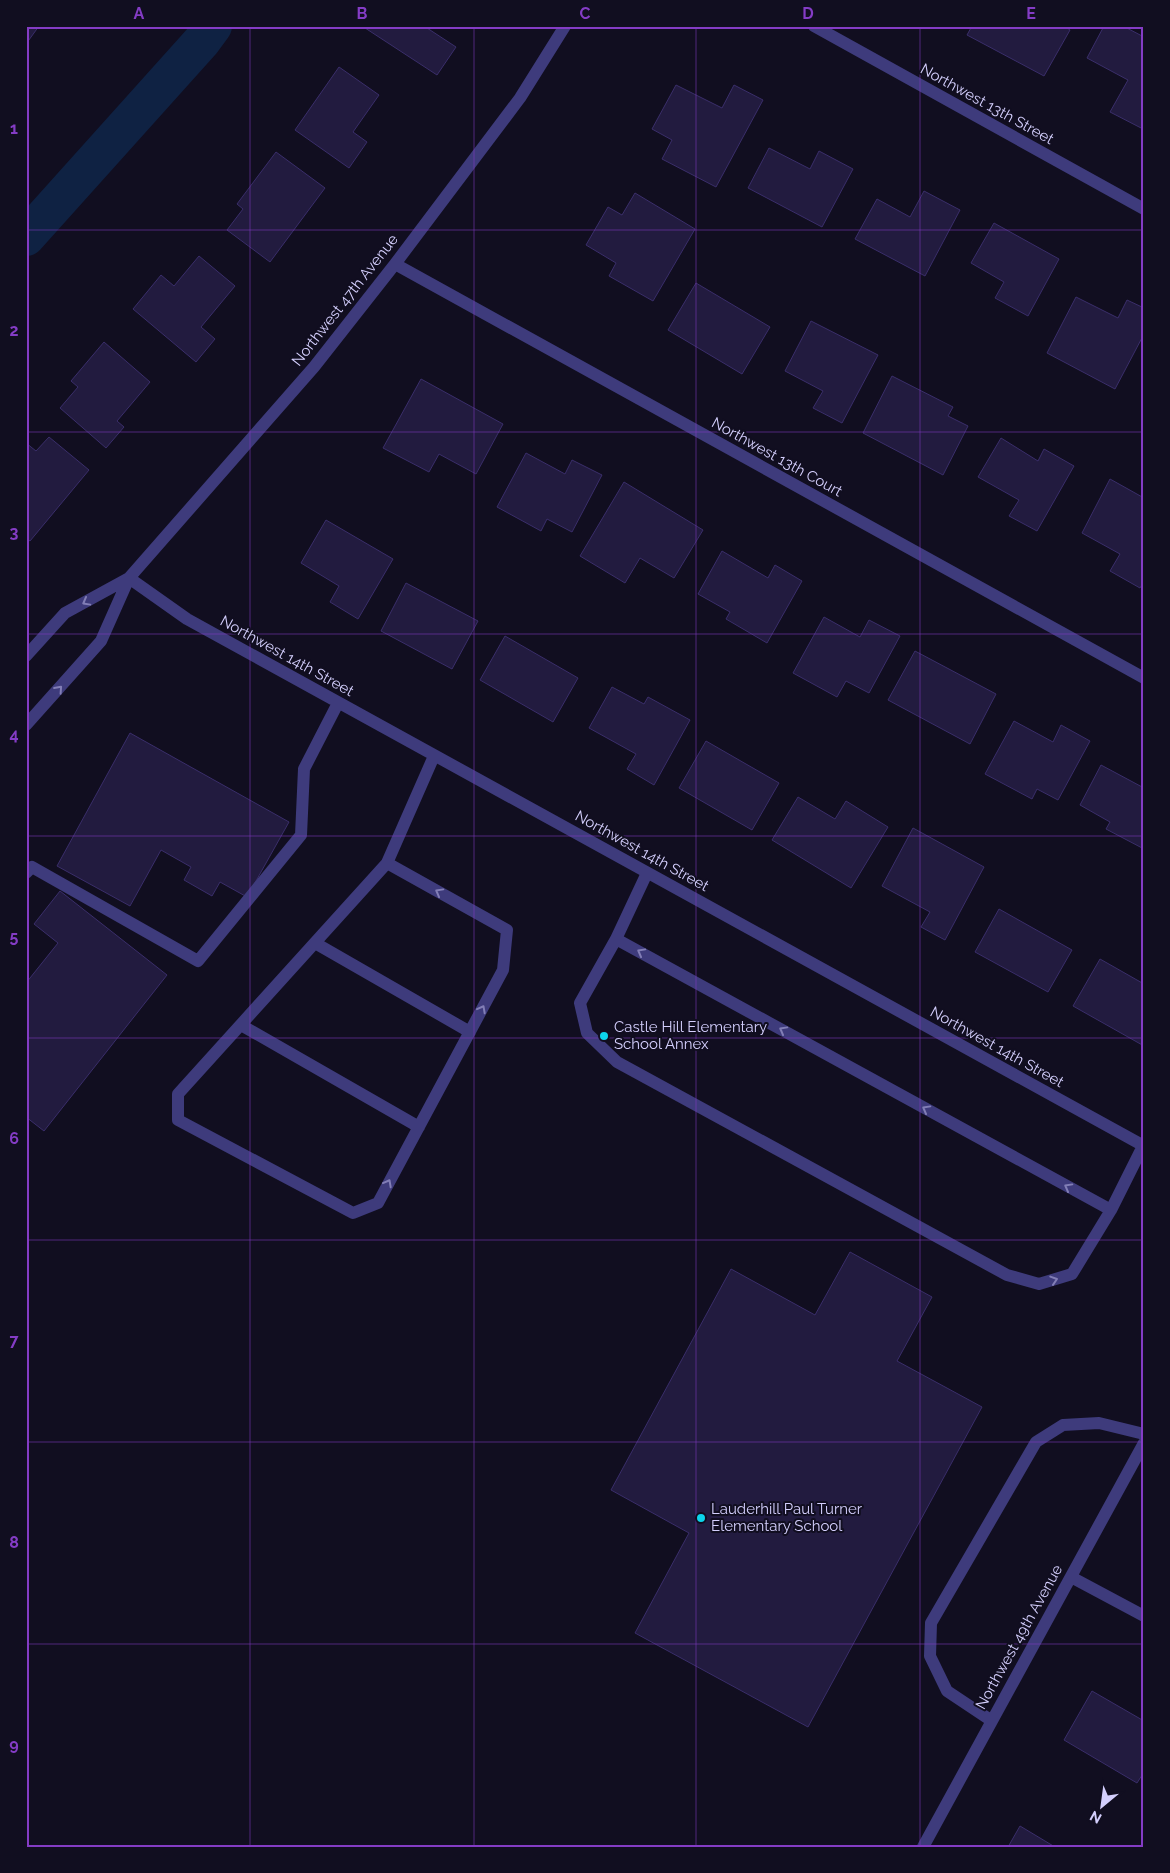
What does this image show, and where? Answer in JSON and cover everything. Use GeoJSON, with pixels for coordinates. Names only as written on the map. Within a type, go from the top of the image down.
{"type":"FeatureCollection","features":[{"type":"Feature","properties":{"kind":"street","name":"Northwest 47th Avenue"},"geometry":{"type":"LineString","coordinates":[[26,725],[101,641],[129,578],[314,367],[395,264],[520,98],[565,26]]}},
{"type":"Feature","properties":{"kind":"street","name":"Northwest 13th Street"},"geometry":{"type":"LineString","coordinates":[[814,26],[1144,210]]}},
{"type":"Feature","properties":{"kind":"street","name":"Northwest 13th Court"},"geometry":{"type":"LineString","coordinates":[[395,264],[1144,678]]}},
{"type":"Feature","properties":{"kind":"street","name":"Northwest 47th Avenue"},"geometry":{"type":"LineString","coordinates":[[26,656],[66,613],[129,578]]}},
{"type":"Feature","properties":{"kind":"street","name":"Northwest 14th Street"},"geometry":{"type":"LineString","coordinates":[[129,578],[187,619],[1143,1146]]}},
{"type":"Feature","properties":{"kind":"street"},"geometry":{"type":"LineString","coordinates":[[28,866],[198,961],[301,835],[304,769],[338,703]]}},
{"type":"Feature","properties":{"kind":"street"},"geometry":{"type":"LineString","coordinates":[[387,863],[507,930],[503,970],[378,1203],[353,1212],[178,1120],[178,1094],[387,863],[434,756]]}},
{"type":"Feature","properties":{"kind":"street"},"geometry":{"type":"LineString","coordinates":[[647,873],[616,939],[580,1003],[586,1033],[616,1062],[1007,1275],[1039,1284],[1072,1274],[1111,1210],[1143,1146]]}},
{"type":"Feature","properties":{"kind":"street"},"geometry":{"type":"LineString","coordinates":[[616,939],[1111,1210]]}},
{"type":"Feature","properties":{"kind":"street"},"geometry":{"type":"LineString","coordinates":[[315,943],[470,1032]]}},
{"type":"Feature","properties":{"kind":"street"},"geometry":{"type":"LineString","coordinates":[[241,1025],[419,1126]]}},
{"type":"Feature","properties":{"kind":"street"},"geometry":{"type":"LineString","coordinates":[[992,1721],[947,1692],[930,1656],[931,1623],[1036,1442],[1063,1425],[1099,1423],[1144,1434]]}},
{"type":"Feature","properties":{"kind":"street","name":"Northwest 49th Avenue"},"geometry":{"type":"LineString","coordinates":[[923,1847],[1144,1443]]}},
{"type":"Feature","properties":{"kind":"street"},"geometry":{"type":"LineString","coordinates":[[1071,1577],[1144,1616]]}},
{"type":"Feature","properties":{"kind":"building"},"geometry":{"type":"Polygon","coordinates":[[[26,26],[39,26],[26,44],[26,26]]]}},
{"type":"Feature","properties":{"kind":"building"},"geometry":{"type":"Polygon","coordinates":[[[362,26],[429,26],[427,28],[456,47],[437,75],[362,26]]]}},
{"type":"Feature","properties":{"kind":"building"},"geometry":{"type":"Polygon","coordinates":[[[972,26],[1064,26],[1070,30],[1044,76],[967,35],[972,26]]]}},
{"type":"Feature","properties":{"kind":"building"},"geometry":{"type":"Polygon","coordinates":[[[1104,26],[1123,26],[1144,37],[1143,129],[1110,112],[1128,80],[1087,58],[1104,26]]]}},
{"type":"Feature","properties":{"kind":"building"},"geometry":{"type":"Polygon","coordinates":[[[339,67],[379,95],[353,132],[367,142],[349,168],[295,130],[339,67]]]}},
{"type":"Feature","properties":{"kind":"building"},"geometry":{"type":"Polygon","coordinates":[[[676,85],[722,108],[734,85],[763,100],[716,187],[662,159],[672,140],[652,129],[676,85]]]}},
{"type":"Feature","properties":{"kind":"building"},"geometry":{"type":"Polygon","coordinates":[[[769,148],[810,169],[819,151],[853,169],[822,227],[748,188],[769,148]]]}},
{"type":"Feature","properties":{"kind":"building"},"geometry":{"type":"Polygon","coordinates":[[[276,152],[325,188],[270,262],[227,230],[243,209],[237,204],[276,152]]]}},
{"type":"Feature","properties":{"kind":"building"},"geometry":{"type":"Polygon","coordinates":[[[924,191],[960,210],[925,276],[855,239],[877,199],[910,217],[924,191]]]}},
{"type":"Feature","properties":{"kind":"building"},"geometry":{"type":"Polygon","coordinates":[[[635,193],[695,229],[653,301],[609,276],[616,263],[586,245],[608,207],[622,215],[635,193]]]}},
{"type":"Feature","properties":{"kind":"building"},"geometry":{"type":"Polygon","coordinates":[[[994,223],[1059,259],[1028,316],[995,298],[1004,282],[971,263],[994,223]]]}},
{"type":"Feature","properties":{"kind":"building"},"geometry":{"type":"Polygon","coordinates":[[[199,256],[235,286],[201,327],[215,339],[196,362],[133,309],[161,275],[174,286],[199,256]]]}},
{"type":"Feature","properties":{"kind":"building"},"geometry":{"type":"Polygon","coordinates":[[[696,283],[770,327],[742,374],[668,330],[696,283]]]}},
{"type":"Feature","properties":{"kind":"building"},"geometry":{"type":"Polygon","coordinates":[[[1076,297],[1118,318],[1127,300],[1144,308],[1144,334],[1115,389],[1047,353],[1076,297]]]}},
{"type":"Feature","properties":{"kind":"building"},"geometry":{"type":"Polygon","coordinates":[[[811,321],[878,355],[842,423],[813,408],[823,391],[785,371],[811,321]]]}},
{"type":"Feature","properties":{"kind":"building"},"geometry":{"type":"Polygon","coordinates":[[[104,342],[150,382],[117,421],[124,427],[106,448],[60,408],[78,387],[71,381],[104,342]]]}},
{"type":"Feature","properties":{"kind":"building"},"geometry":{"type":"Polygon","coordinates":[[[892,376],[953,407],[948,416],[968,426],[943,475],[863,433],[892,376]]]}},
{"type":"Feature","properties":{"kind":"building"},"geometry":{"type":"Polygon","coordinates":[[[421,379],[503,424],[476,474],[439,454],[429,472],[383,448],[421,379]]]}},
{"type":"Feature","properties":{"kind":"building"},"geometry":{"type":"Polygon","coordinates":[[[49,437],[89,470],[30,541],[26,538],[26,443],[36,451],[49,437]]]}},
{"type":"Feature","properties":{"kind":"building"},"geometry":{"type":"Polygon","coordinates":[[[1001,438],[1038,461],[1044,449],[1074,466],[1037,531],[1009,516],[1019,500],[978,477],[1001,438]]]}},
{"type":"Feature","properties":{"kind":"building"},"geometry":{"type":"Polygon","coordinates":[[[526,453],[565,474],[572,460],[602,475],[572,532],[547,519],[541,531],[497,507],[526,453]]]}},
{"type":"Feature","properties":{"kind":"building"},"geometry":{"type":"Polygon","coordinates":[[[1110,479],[1144,498],[1144,581],[1140,588],[1110,571],[1120,554],[1082,533],[1110,479]]]}},
{"type":"Feature","properties":{"kind":"building"},"geometry":{"type":"Polygon","coordinates":[[[624,482],[703,530],[674,578],[640,558],[625,583],[580,556],[624,482]]]}},
{"type":"Feature","properties":{"kind":"building"},"geometry":{"type":"Polygon","coordinates":[[[326,520],[393,559],[358,619],[330,602],[339,586],[301,563],[326,520]]]}},
{"type":"Feature","properties":{"kind":"building"},"geometry":{"type":"Polygon","coordinates":[[[722,551],[768,578],[775,565],[802,581],[767,643],[726,619],[730,612],[698,594],[722,551]]]}},
{"type":"Feature","properties":{"kind":"building"},"geometry":{"type":"Polygon","coordinates":[[[406,583],[478,621],[452,669],[381,631],[406,583]]]}},
{"type":"Feature","properties":{"kind":"building"},"geometry":{"type":"Polygon","coordinates":[[[824,617],[860,637],[869,620],[900,636],[869,693],[846,681],[837,697],[793,673],[824,617]]]}},
{"type":"Feature","properties":{"kind":"building"},"geometry":{"type":"Polygon","coordinates":[[[505,636],[578,678],[553,722],[480,680],[505,636]]]}},
{"type":"Feature","properties":{"kind":"building"},"geometry":{"type":"Polygon","coordinates":[[[915,651],[996,694],[970,744],[888,700],[915,651]]]}},
{"type":"Feature","properties":{"kind":"building"},"geometry":{"type":"Polygon","coordinates":[[[612,687],[644,704],[648,697],[690,720],[654,785],[627,769],[636,754],[589,728],[612,687]]]}},
{"type":"Feature","properties":{"kind":"building"},"geometry":{"type":"Polygon","coordinates":[[[1014,721],[1053,742],[1061,725],[1090,741],[1058,800],[1037,789],[1032,799],[985,774],[1014,721]]]}},
{"type":"Feature","properties":{"kind":"building"},"geometry":{"type":"Polygon","coordinates":[[[130,733],[289,822],[247,897],[220,882],[212,896],[184,880],[191,867],[161,850],[130,906],[57,866],[130,733]]]}},
{"type":"Feature","properties":{"kind":"building"},"geometry":{"type":"Polygon","coordinates":[[[706,741],[779,783],[752,830],[679,788],[706,741]]]}},
{"type":"Feature","properties":{"kind":"building"},"geometry":{"type":"Polygon","coordinates":[[[1101,765],[1144,788],[1144,849],[1106,829],[1110,822],[1080,805],[1101,765]]]}},
{"type":"Feature","properties":{"kind":"building"},"geometry":{"type":"Polygon","coordinates":[[[798,797],[835,819],[846,801],[888,827],[851,888],[772,840],[798,797]]]}},
{"type":"Feature","properties":{"kind":"building"},"geometry":{"type":"Polygon","coordinates":[[[913,828],[984,867],[945,940],[921,927],[930,912],[882,886],[913,828]]]}},
{"type":"Feature","properties":{"kind":"building"},"geometry":{"type":"Polygon","coordinates":[[[60,891],[167,975],[44,1131],[26,1117],[26,983],[58,943],[34,924],[60,891]]]}},
{"type":"Feature","properties":{"kind":"building"},"geometry":{"type":"Polygon","coordinates":[[[999,909],[1072,950],[1048,992],[975,952],[999,909]]]}},
{"type":"Feature","properties":{"kind":"building"},"geometry":{"type":"Polygon","coordinates":[[[1100,959],[1144,984],[1144,1046],[1073,1006],[1100,959]]]}},
{"type":"Feature","properties":{"kind":"building"},"geometry":{"type":"Polygon","coordinates":[[[850,1252],[932,1297],[897,1361],[982,1407],[808,1727],[635,1633],[689,1533],[611,1490],[731,1269],[815,1315],[850,1252]]]}},
{"type":"Feature","properties":{"kind":"building"},"geometry":{"type":"Polygon","coordinates":[[[1092,1691],[1144,1721],[1144,1772],[1137,1783],[1064,1740],[1092,1691]]]}},
{"type":"Feature","properties":{"kind":"building"},"geometry":{"type":"Polygon","coordinates":[[[1020,1826],[1055,1847],[1008,1847],[1020,1826]]]}},
{"type":"Feature","properties":{"kind":"waterway"},"geometry":{"type":"LineString","coordinates":[[26,237],[202,41],[213,26]]}},
{"type":"Feature","properties":{"kind":"place","name":"Castle Hill Elementary School Annex"},"geometry":{"type":"Point","coordinates":[604,1036]}},
{"type":"Feature","properties":{"kind":"place","name":"Lauderhill Paul Turner Elementary School"},"geometry":{"type":"Point","coordinates":[701,1518]}}]}
